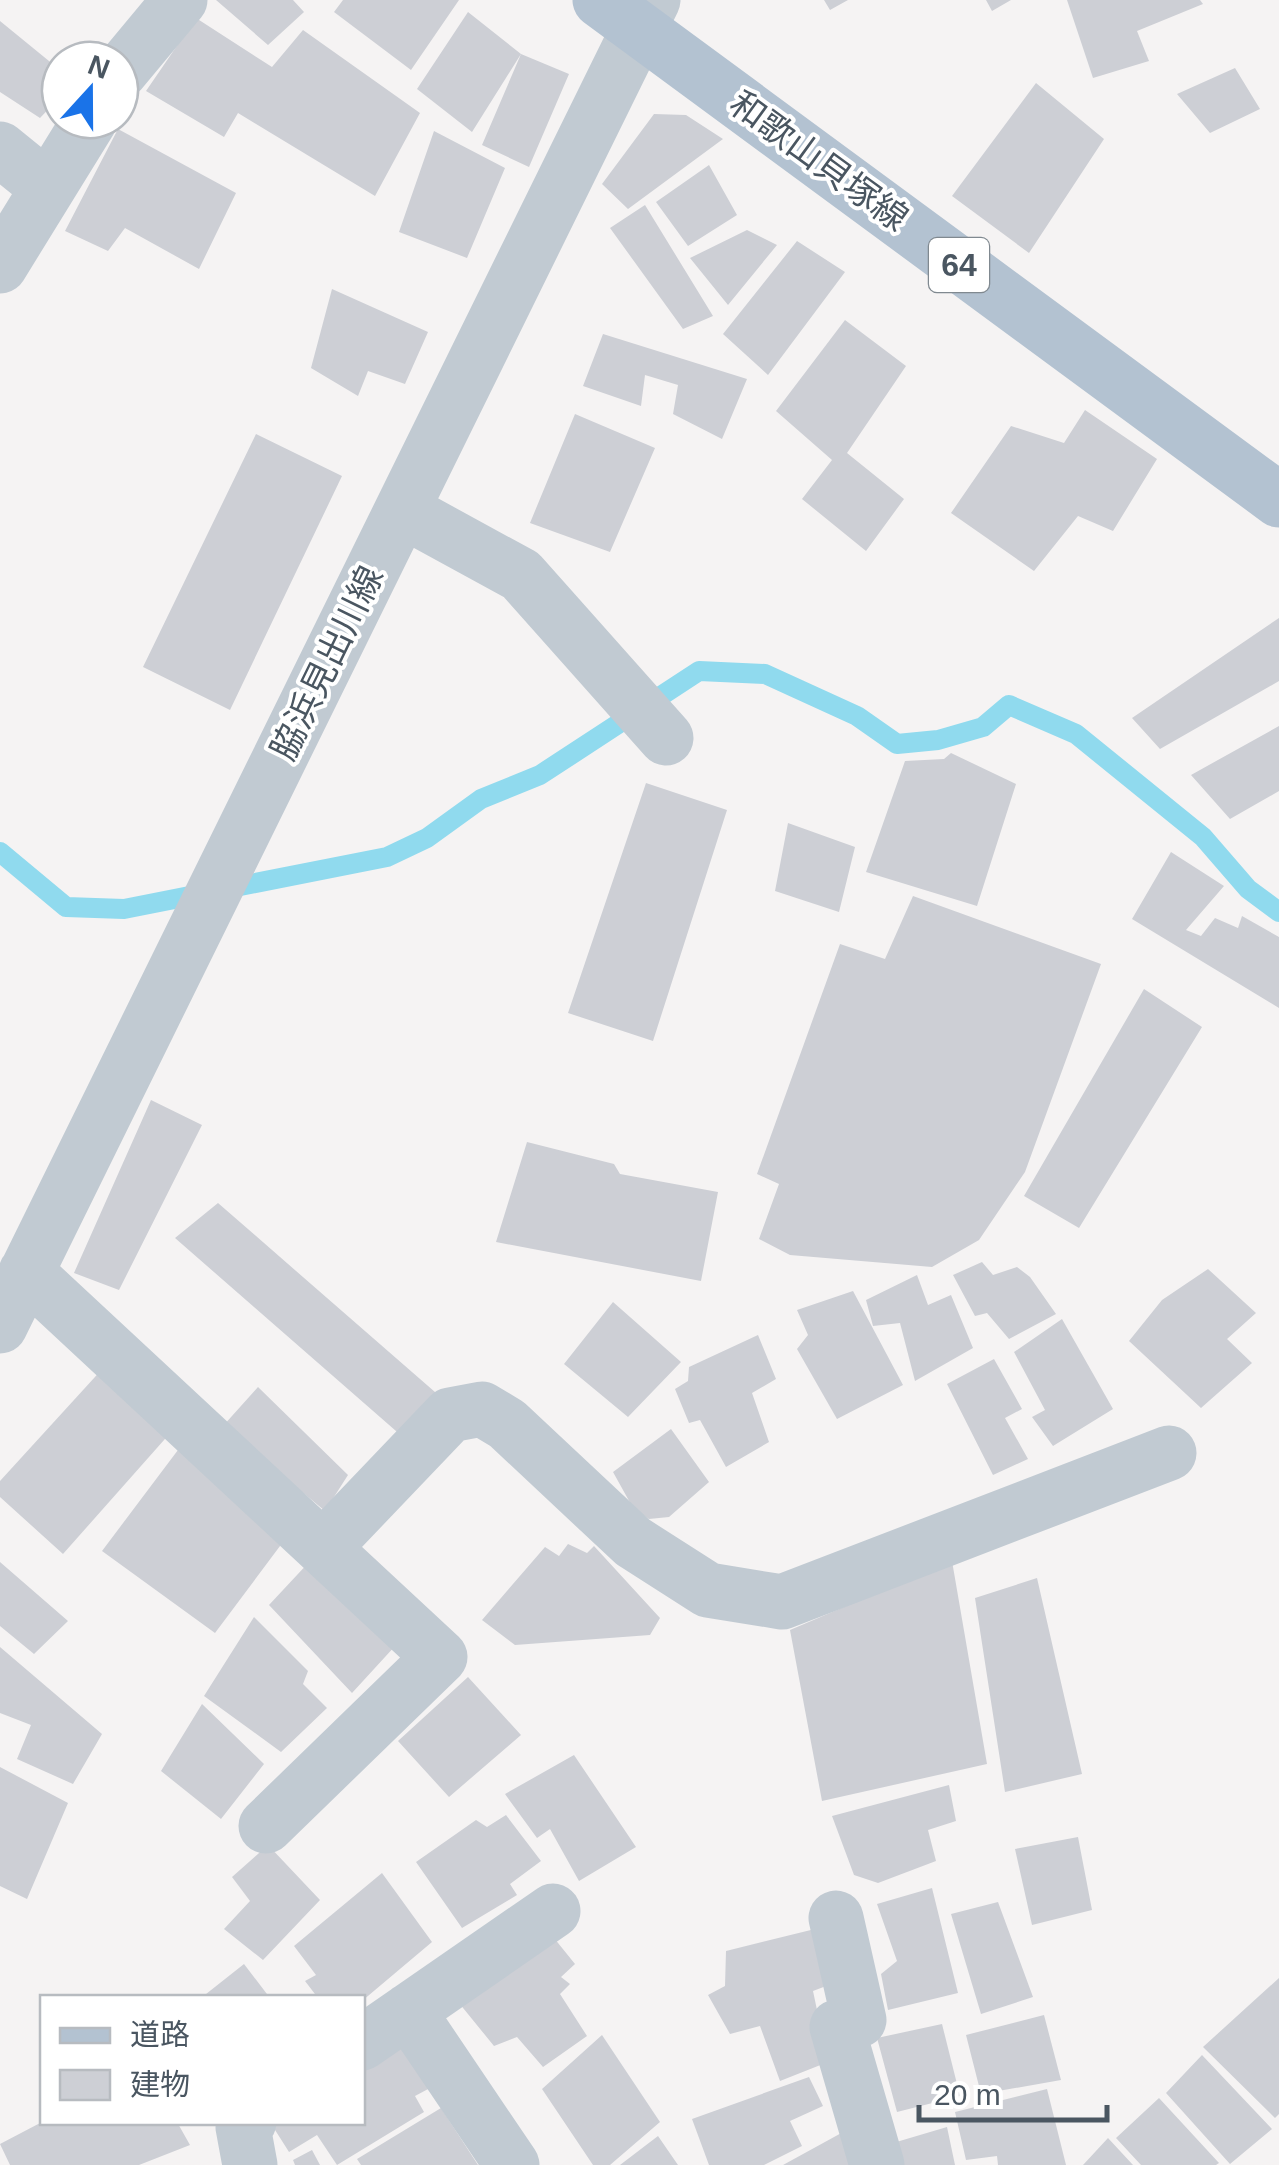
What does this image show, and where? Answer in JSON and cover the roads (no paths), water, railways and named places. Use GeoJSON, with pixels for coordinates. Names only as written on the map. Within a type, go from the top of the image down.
{"type":"FeatureCollection","features":[{"type":"Feature","properties":{"kind":"main road","name":"和歌山貝塚線"},"geometry":{"type":"LineString","coordinates":[[630,10],[1279,500]]}},
{"type":"Feature","properties":{"kind":"street"},"geometry":{"type":"LineString","coordinates":[[140,48],[180,0]]}},
{"type":"Feature","properties":{"kind":"street","name":"脇浜見出川線"},"geometry":{"type":"LineString","coordinates":[[0,1326],[402,510],[630,10]]}},
{"type":"Feature","properties":{"kind":"street"},"geometry":{"type":"LineString","coordinates":[[0,266],[78,140]]}},
{"type":"Feature","properties":{"kind":"street"},"geometry":{"type":"LineString","coordinates":[[0,149],[48,188]]}},
{"type":"Feature","properties":{"kind":"street"},"geometry":{"type":"LineString","coordinates":[[402,510],[521,575],[666,738]]}},
{"type":"Feature","properties":{"kind":"street"},"geometry":{"type":"LineString","coordinates":[[26,1272],[440,1656],[266,1826]]}},
{"type":"Feature","properties":{"kind":"street"},"geometry":{"type":"LineString","coordinates":[[323,1548],[450,1415],[482,1409],[507,1424],[633,1542],[708,1590],[782,1602],[1169,1453]]}},
{"type":"Feature","properties":{"kind":"street"},"geometry":{"type":"LineString","coordinates":[[365,2042],[553,1911]]}},
{"type":"Feature","properties":{"kind":"street"},"geometry":{"type":"LineString","coordinates":[[836,1918],[859,2020],[837,2026],[878,2165]]}},
{"type":"Feature","properties":{"kind":"street"},"geometry":{"type":"LineString","coordinates":[[408,2012],[512,2165]]}},
{"type":"Feature","properties":{"kind":"street"},"geometry":{"type":"LineString","coordinates":[[244,2125],[250,2165]]}},
{"type":"Feature","properties":{"kind":"waterway"},"geometry":{"type":"LineString","coordinates":[[0,852],[66,907],[124,909],[387,857],[427,838],[481,799],[540,775],[699,671],[765,674],[857,716],[897,744],[938,740],[983,727],[1009,705],[1076,734],[1203,837],[1248,889],[1279,912]]}}]}
